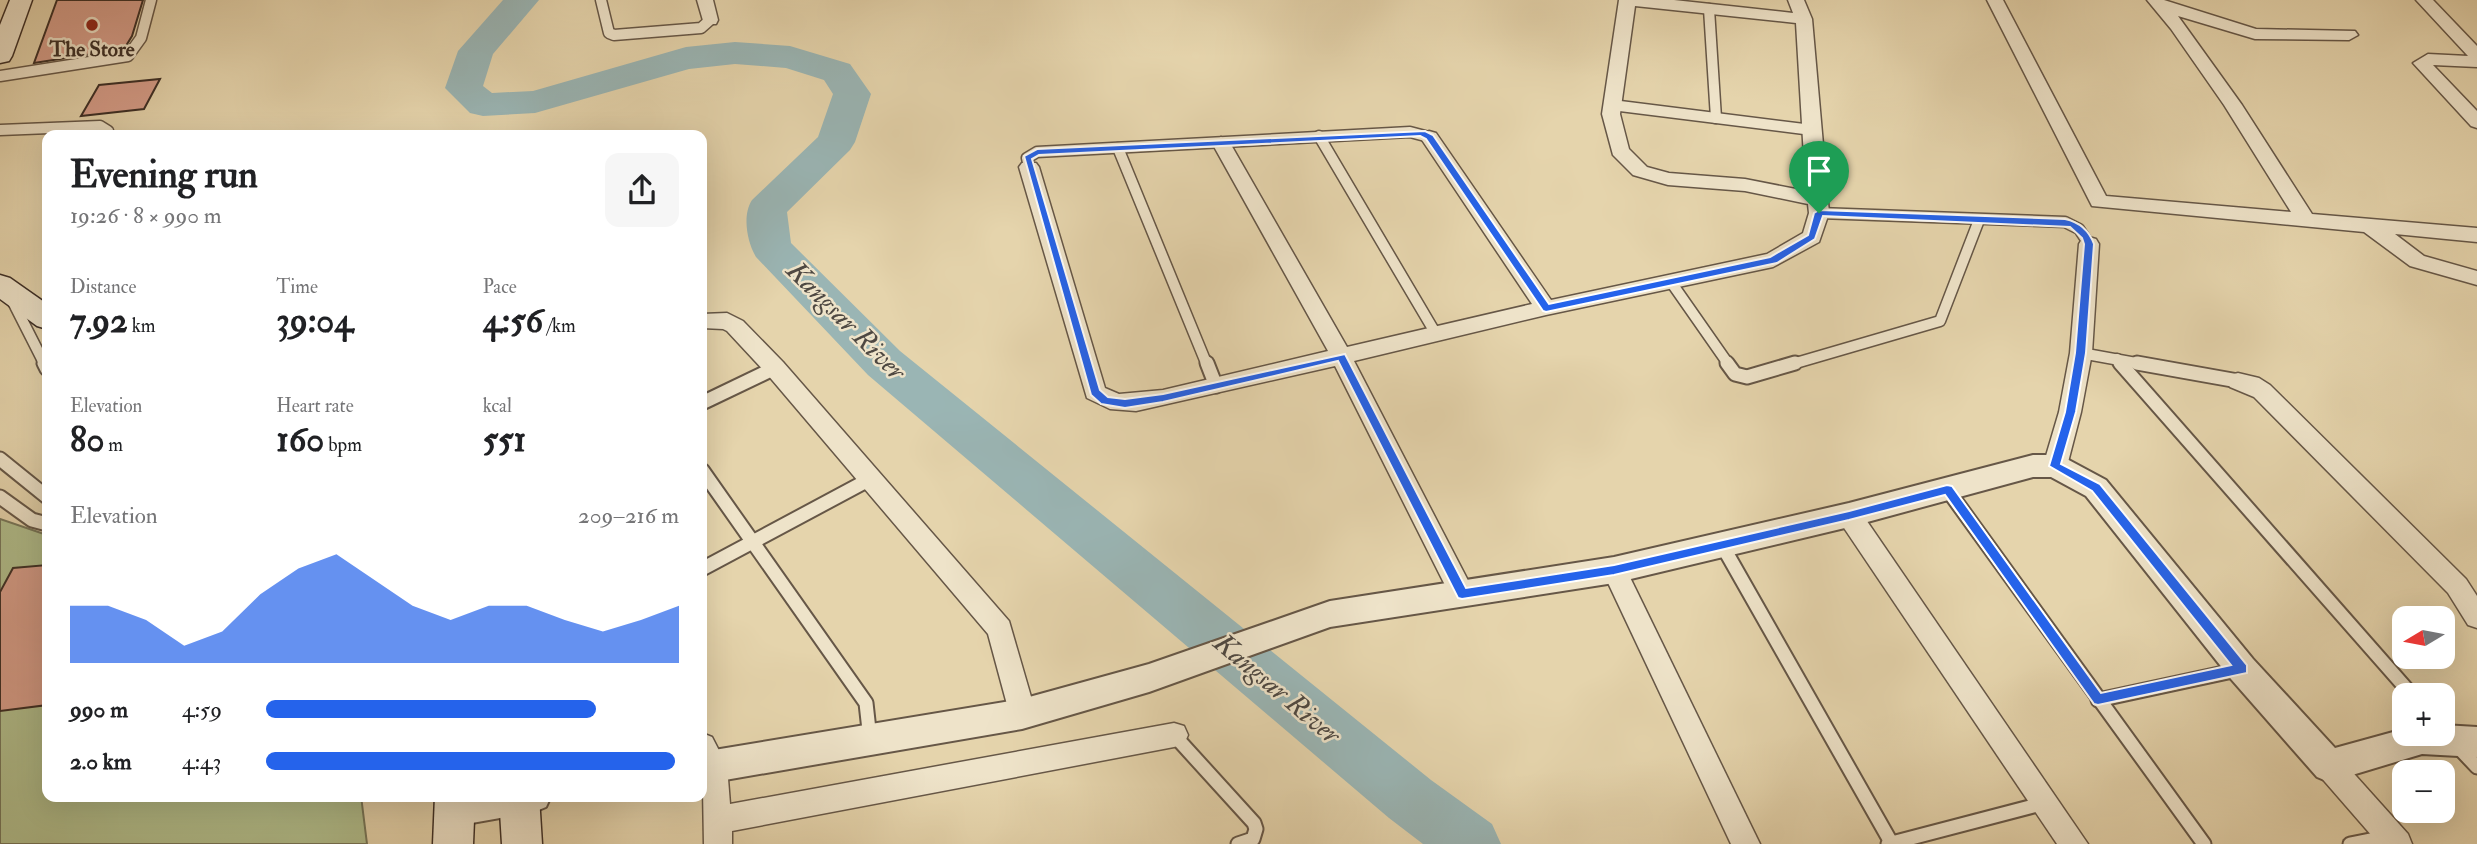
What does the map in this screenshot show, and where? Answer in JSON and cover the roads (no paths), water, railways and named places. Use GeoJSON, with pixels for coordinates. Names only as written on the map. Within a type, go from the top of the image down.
{"type":"FeatureCollection","features":[{"type":"Feature","properties":{"kind":"main road"},"geometry":{"type":"LineString","coordinates":[[0,57],[21,0]]}},
{"type":"Feature","properties":{"kind":"main road"},"geometry":{"type":"LineString","coordinates":[[4,287],[42,315]]}},
{"type":"Feature","properties":{"kind":"main road"},"geometry":{"type":"LineString","coordinates":[[522,844],[524,802]]}},
{"type":"Feature","properties":{"kind":"street"},"geometry":{"type":"LineString","coordinates":[[705,0],[710,20]]}},
{"type":"Feature","properties":{"kind":"street"},"geometry":{"type":"LineString","coordinates":[[1029,167],[1095,392],[1105,401],[1125,403],[1163,398],[1546,308],[1773,260],[1812,237],[1818,206],[1800,10],[1709,9],[1628,0],[1611,114],[1619,151],[1640,171],[1668,179],[1745,186],[1818,206]]}},
{"type":"Feature","properties":{"kind":"street"},"geometry":{"type":"LineString","coordinates":[[1995,0],[2099,202],[2477,235]]}},
{"type":"Feature","properties":{"kind":"street"},"geometry":{"type":"LineString","coordinates":[[2424,0],[2477,56]]}},
{"type":"Feature","properties":{"kind":"street"},"geometry":{"type":"LineString","coordinates":[[2158,3],[2233,105],[2306,220]]}},
{"type":"Feature","properties":{"kind":"street"},"geometry":{"type":"LineString","coordinates":[[2158,3],[2255,34],[2349,35]]}},
{"type":"Feature","properties":{"kind":"street"},"geometry":{"type":"LineString","coordinates":[[2477,62],[2428,59],[2423,63],[2477,122]]}},
{"type":"Feature","properties":{"kind":"street"},"geometry":{"type":"LineString","coordinates":[[1429,137],[1546,308]]}},
{"type":"Feature","properties":{"kind":"street"},"geometry":{"type":"LineString","coordinates":[[1221,143],[1342,356],[1462,594]]}},
{"type":"Feature","properties":{"kind":"street"},"geometry":{"type":"LineString","coordinates":[[2370,226],[2417,261],[2477,278]]}},
{"type":"Feature","properties":{"kind":"street"},"geometry":{"type":"LineString","coordinates":[[2055,466],[2070,412],[2081,353],[2089,244]]}},
{"type":"Feature","properties":{"kind":"street"},"geometry":{"type":"LineString","coordinates":[[707,321],[727,321],[775,368],[1000,629],[1021,714]]}},
{"type":"Feature","properties":{"kind":"street"},"geometry":{"type":"LineString","coordinates":[[2238,381],[2251,384],[2262,391],[2467,589],[2477,617]]}},
{"type":"Feature","properties":{"kind":"street"},"geometry":{"type":"LineString","coordinates":[[707,760],[871,740],[1021,714],[1149,678],[1330,614],[1614,570],[1849,516],[2034,466],[2055,466],[2096,488],[2242,669],[2394,840]]}},
{"type":"Feature","properties":{"kind":"street"},"geometry":{"type":"LineString","coordinates":[[1849,516],[2074,844]]}},
{"type":"Feature","properties":{"kind":"street"},"geometry":{"type":"LineString","coordinates":[[1614,570],[1746,844]]}},
{"type":"Feature","properties":{"kind":"street"},"geometry":{"type":"LineString","coordinates":[[707,772],[717,832],[1174,735]]}},
{"type":"Feature","properties":{"kind":"street"},"geometry":{"type":"LineString","coordinates":[[2329,766],[2422,740],[2457,738]]}},
{"type":"Feature","properties":{"kind":"street"},"geometry":{"type":"LineString","coordinates":[[454,817],[506,802]]}},
{"type":"Feature","properties":{"kind":"lane"},"geometry":{"type":"LineString","coordinates":[[0,76],[128,56],[136,51],[141,41],[151,0]]}},
{"type":"Feature","properties":{"kind":"lane"},"geometry":{"type":"LineString","coordinates":[[601,0],[609,33],[614,35],[701,27],[710,20]]}},
{"type":"Feature","properties":{"kind":"lane"},"geometry":{"type":"LineString","coordinates":[[1709,9],[1716,118]]}},
{"type":"Feature","properties":{"kind":"lane"},"geometry":{"type":"LineString","coordinates":[[1612,105],[1812,130]]}},
{"type":"Feature","properties":{"kind":"lane"},"geometry":{"type":"LineString","coordinates":[[0,130],[100,126],[106,130]]}},
{"type":"Feature","properties":{"kind":"lane"},"geometry":{"type":"LineString","coordinates":[[1029,167],[1027,158],[1035,152],[1410,132],[1429,137]]}},
{"type":"Feature","properties":{"kind":"lane"},"geometry":{"type":"LineString","coordinates":[[1319,136],[1436,334]]}},
{"type":"Feature","properties":{"kind":"lane"},"geometry":{"type":"LineString","coordinates":[[1118,148],[1216,386]]}},
{"type":"Feature","properties":{"kind":"lane"},"geometry":{"type":"LineString","coordinates":[[1818,206],[1979,220],[2065,222],[2079,229],[2089,244]]}},
{"type":"Feature","properties":{"kind":"lane"},"geometry":{"type":"LineString","coordinates":[[1671,282],[1735,374],[1747,377],[1940,321],[1979,220]]}},
{"type":"Feature","properties":{"kind":"lane"},"geometry":{"type":"LineString","coordinates":[[4,287],[42,359]]}},
{"type":"Feature","properties":{"kind":"lane"},"geometry":{"type":"LineString","coordinates":[[2081,353],[2238,381]]}},
{"type":"Feature","properties":{"kind":"lane"},"geometry":{"type":"LineString","coordinates":[[2117,359],[2401,683]]}},
{"type":"Feature","properties":{"kind":"lane"},"geometry":{"type":"LineString","coordinates":[[707,401],[775,368]]}},
{"type":"Feature","properties":{"kind":"lane"},"geometry":{"type":"LineString","coordinates":[[0,459],[42,493]]}},
{"type":"Feature","properties":{"kind":"lane"},"geometry":{"type":"LineString","coordinates":[[707,477],[866,702],[871,740]]}},
{"type":"Feature","properties":{"kind":"lane"},"geometry":{"type":"LineString","coordinates":[[707,566],[872,478]]}},
{"type":"Feature","properties":{"kind":"lane"},"geometry":{"type":"LineString","coordinates":[[1947,489],[2204,844]]}},
{"type":"Feature","properties":{"kind":"lane"},"geometry":{"type":"LineString","coordinates":[[0,497],[32,520],[42,523]]}},
{"type":"Feature","properties":{"kind":"lane"},"geometry":{"type":"LineString","coordinates":[[1722,545],[1891,844],[2045,803]]}},
{"type":"Feature","properties":{"kind":"lane"},"geometry":{"type":"LineString","coordinates":[[2098,699],[2242,669]]}},
{"type":"Feature","properties":{"kind":"lane"},"geometry":{"type":"LineString","coordinates":[[1174,735],[1255,826],[1253,839],[1238,844]]}},
{"type":"Feature","properties":{"kind":"lane"},"geometry":{"type":"LineString","coordinates":[[2457,738],[2477,767]]}},
{"type":"Feature","properties":{"kind":"lane"},"geometry":{"type":"LineString","coordinates":[[2350,844],[2394,840]]}},
{"type":"Feature","properties":{"kind":"waterway","name":"Kangsar River"},"geometry":{"type":"LineString","coordinates":[[522,0],[476,51],[464,88],[483,105],[535,102],[686,58],[735,53],[790,57],[837,72],[852,94],[836,142],[766,209],[771,247],[884,363],[1410,799],[1471,844]]}},
{"type":"Feature","properties":{"kind":"place","name":"The Store"},"geometry":{"type":"Point","coordinates":[92,25]}}]}
